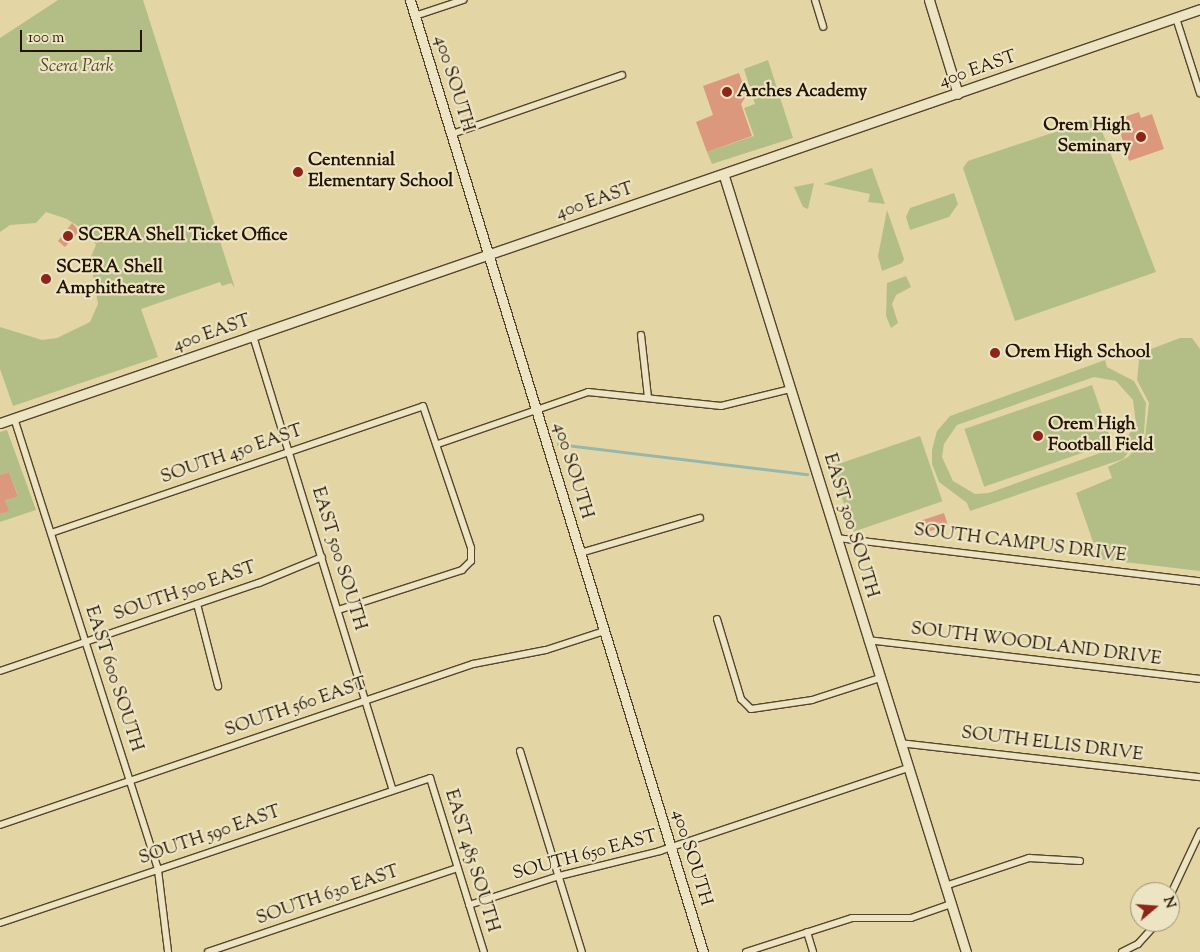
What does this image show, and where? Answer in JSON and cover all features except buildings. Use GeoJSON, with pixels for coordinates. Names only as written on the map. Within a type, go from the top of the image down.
{"type":"FeatureCollection","features":[{"type":"Feature","properties":{"kind":"street","name":"400 SOUTH"},"geometry":{"type":"LineString","coordinates":[[410,0],[703,952]]}},
{"type":"Feature","properties":{"kind":"street"},"geometry":{"type":"LineString","coordinates":[[415,16],[463,0]]}},
{"type":"Feature","properties":{"kind":"street"},"geometry":{"type":"LineString","coordinates":[[815,0],[823,27]]}},
{"type":"Feature","properties":{"kind":"street"},"geometry":{"type":"LineString","coordinates":[[929,0],[958,94]]}},
{"type":"Feature","properties":{"kind":"street","name":"400 EAST"},"geometry":{"type":"LineString","coordinates":[[0,423],[724,176],[1200,9]]}},
{"type":"Feature","properties":{"kind":"street"},"geometry":{"type":"LineString","coordinates":[[1176,18],[1200,93]]}},
{"type":"Feature","properties":{"kind":"street"},"geometry":{"type":"LineString","coordinates":[[452,134],[622,75]]}},
{"type":"Feature","properties":{"kind":"street","name":"EAST 300 SOUTH"},"geometry":{"type":"LineString","coordinates":[[724,176],[951,904]]}},
{"type":"Feature","properties":{"kind":"street","name":"EAST 500 SOUTH"},"geometry":{"type":"LineString","coordinates":[[253,336],[393,790]]}},
{"type":"Feature","properties":{"kind":"street"},"geometry":{"type":"LineString","coordinates":[[641,336],[648,397]]}},
{"type":"Feature","properties":{"kind":"street"},"geometry":{"type":"LineString","coordinates":[[338,610],[462,570],[471,561],[471,548],[438,444],[536,412],[588,392],[721,406],[790,389]]}},
{"type":"Feature","properties":{"kind":"street","name":"SOUTH 450 EAST"},"geometry":{"type":"LineString","coordinates":[[51,532],[423,406],[438,444]]}},
{"type":"Feature","properties":{"kind":"street","name":"EAST 600 SOUTH"},"geometry":{"type":"LineString","coordinates":[[14,418],[158,870],[168,952]]}},
{"type":"Feature","properties":{"kind":"street"},"geometry":{"type":"LineString","coordinates":[[580,553],[700,518]]}},
{"type":"Feature","properties":{"kind":"street","name":"SOUTH CAMPUS DRIVE"},"geometry":{"type":"LineString","coordinates":[[837,538],[1200,581]]}},
{"type":"Feature","properties":{"kind":"street","name":"SOUTH 500 EAST"},"geometry":{"type":"LineString","coordinates":[[0,671],[197,604],[322,557]]}},
{"type":"Feature","properties":{"kind":"street"},"geometry":{"type":"LineString","coordinates":[[197,604],[218,686]]}},
{"type":"Feature","properties":{"kind":"street"},"geometry":{"type":"LineString","coordinates":[[717,619],[741,699],[751,709],[812,700],[880,678]]}},
{"type":"Feature","properties":{"kind":"street","name":"SOUTH 560 EAST"},"geometry":{"type":"LineString","coordinates":[[0,825],[473,664],[546,650],[604,631]]}},
{"type":"Feature","properties":{"kind":"street","name":"SOUTH WOODLAND DRIVE"},"geometry":{"type":"LineString","coordinates":[[868,640],[1200,679]]}},
{"type":"Feature","properties":{"kind":"street","name":"SOUTH ELLIS DRIVE"},"geometry":{"type":"LineString","coordinates":[[900,743],[1200,778]]}},
{"type":"Feature","properties":{"kind":"street"},"geometry":{"type":"LineString","coordinates":[[520,752],[582,952]]}},
{"type":"Feature","properties":{"kind":"street","name":"SOUTH 650 EAST"},"geometry":{"type":"LineString","coordinates":[[469,905],[558,876],[671,848],[908,768]]}},
{"type":"Feature","properties":{"kind":"street","name":"SOUTH 590 EAST"},"geometry":{"type":"LineString","coordinates":[[0,923],[430,778]]}},
{"type":"Feature","properties":{"kind":"street","name":"EAST 485 SOUTH"},"geometry":{"type":"LineString","coordinates":[[430,778],[484,952]]}},
{"type":"Feature","properties":{"kind":"street"},"geometry":{"type":"LineString","coordinates":[[1177,882],[1200,832]]}},
{"type":"Feature","properties":{"kind":"street"},"geometry":{"type":"LineString","coordinates":[[945,886],[1029,858],[1080,861]]}},
{"type":"Feature","properties":{"kind":"street","name":"SOUTH 630 EAST"},"geometry":{"type":"LineString","coordinates":[[208,952],[457,868]]}},
{"type":"Feature","properties":{"kind":"street"},"geometry":{"type":"LineString","coordinates":[[746,952],[864,916],[911,918],[951,904],[966,952]]}},
{"type":"Feature","properties":{"kind":"street"},"geometry":{"type":"LineString","coordinates":[[807,932],[813,952]]}},
{"type":"Feature","properties":{"kind":"street"},"geometry":{"type":"LineString","coordinates":[[1122,952],[1138,944],[1149,932]]}},
{"type":"Feature","properties":{"kind":"green space","name":"Scera Park"},"geometry":{"type":"Polygon","coordinates":[[[58,0],[143,0],[235,288],[231,283],[222,286],[220,282],[141,309],[158,357],[13,406],[0,369],[0,327],[42,340],[57,338],[90,322],[98,304],[90,259],[96,245],[87,232],[67,219],[46,212],[36,223],[10,225],[0,232],[0,38],[58,0]]]}},
{"type":"Feature","properties":{"kind":"green space"},"geometry":{"type":"Polygon","coordinates":[[[768,60],[793,138],[712,164],[707,152],[754,136],[744,108],[755,104],[744,69],[768,60]]]}},
{"type":"Feature","properties":{"kind":"green space"},"geometry":{"type":"Polygon","coordinates":[[[1097,118],[1156,272],[1015,321],[963,168],[968,161],[1097,118]]]}},
{"type":"Feature","properties":{"kind":"green space"},"geometry":{"type":"Polygon","coordinates":[[[872,168],[885,204],[868,202],[870,194],[823,184],[872,168]]]}},
{"type":"Feature","properties":{"kind":"green space"},"geometry":{"type":"Polygon","coordinates":[[[814,183],[808,209],[803,207],[794,187],[814,183]]]}},
{"type":"Feature","properties":{"kind":"green space"},"geometry":{"type":"Polygon","coordinates":[[[954,193],[958,204],[949,217],[910,230],[906,217],[910,208],[954,193]]]}},
{"type":"Feature","properties":{"kind":"green space"},"geometry":{"type":"Polygon","coordinates":[[[887,210],[904,259],[902,263],[882,271],[878,256],[887,210]]]}},
{"type":"Feature","properties":{"kind":"green space"},"geometry":{"type":"Polygon","coordinates":[[[906,276],[911,287],[896,295],[892,304],[898,323],[891,328],[886,316],[887,283],[906,276]]]}},
{"type":"Feature","properties":{"kind":"green space"},"geometry":{"type":"Polygon","coordinates":[[[1180,338],[1192,338],[1200,349],[1200,571],[1099,559],[1076,493],[1112,478],[1108,467],[1128,457],[1145,437],[1149,403],[1137,380],[1139,361],[1135,355],[1180,338]]]}},
{"type":"Feature","properties":{"kind":"green space"},"geometry":{"type":"Polygon","coordinates":[[[1105,360],[1107,367],[1134,381],[1146,403],[1144,433],[1123,459],[970,511],[967,503],[939,482],[932,464],[932,450],[937,431],[950,416],[1105,360]],[[1094,377],[957,425],[944,444],[942,457],[953,481],[975,494],[989,493],[1122,445],[1136,424],[1133,400],[1116,381],[1094,377]]]}},
{"type":"Feature","properties":{"kind":"green space","name":"Orem High Football Field"},"geometry":{"type":"Polygon","coordinates":[[[1092,385],[1112,443],[984,487],[964,429],[1092,385]]]}},
{"type":"Feature","properties":{"kind":"green space"},"geometry":{"type":"Polygon","coordinates":[[[7,430],[36,510],[0,522],[0,514],[8,511],[5,500],[18,495],[9,472],[0,475],[0,432],[7,430]]]}},
{"type":"Feature","properties":{"kind":"green space"},"geometry":{"type":"Polygon","coordinates":[[[920,436],[942,501],[854,532],[831,467],[920,436]]]}},
{"type":"Feature","properties":{"kind":"waterway"},"geometry":{"type":"LineString","coordinates":[[558,444],[807,474]]}},
{"type":"Feature","properties":{"kind":"place","name":"Arches Academy"},"geometry":{"type":"Point","coordinates":[727,92]}},
{"type":"Feature","properties":{"kind":"place","name":"Orem High Seminary"},"geometry":{"type":"Point","coordinates":[1141,137]}},
{"type":"Feature","properties":{"kind":"place","name":"Centennial Elementary School"},"geometry":{"type":"Point","coordinates":[298,172]}},
{"type":"Feature","properties":{"kind":"place","name":"SCERA Shell Ticket Office"},"geometry":{"type":"Point","coordinates":[68,236]}},
{"type":"Feature","properties":{"kind":"place","name":"SCERA Shell Amphitheatre"},"geometry":{"type":"Point","coordinates":[46,279]}},
{"type":"Feature","properties":{"kind":"place","name":"Orem High School"},"geometry":{"type":"Point","coordinates":[995,353]}},
{"type":"Feature","properties":{"kind":"place","name":"Orem High Football Field"},"geometry":{"type":"Point","coordinates":[1038,436]}}]}
